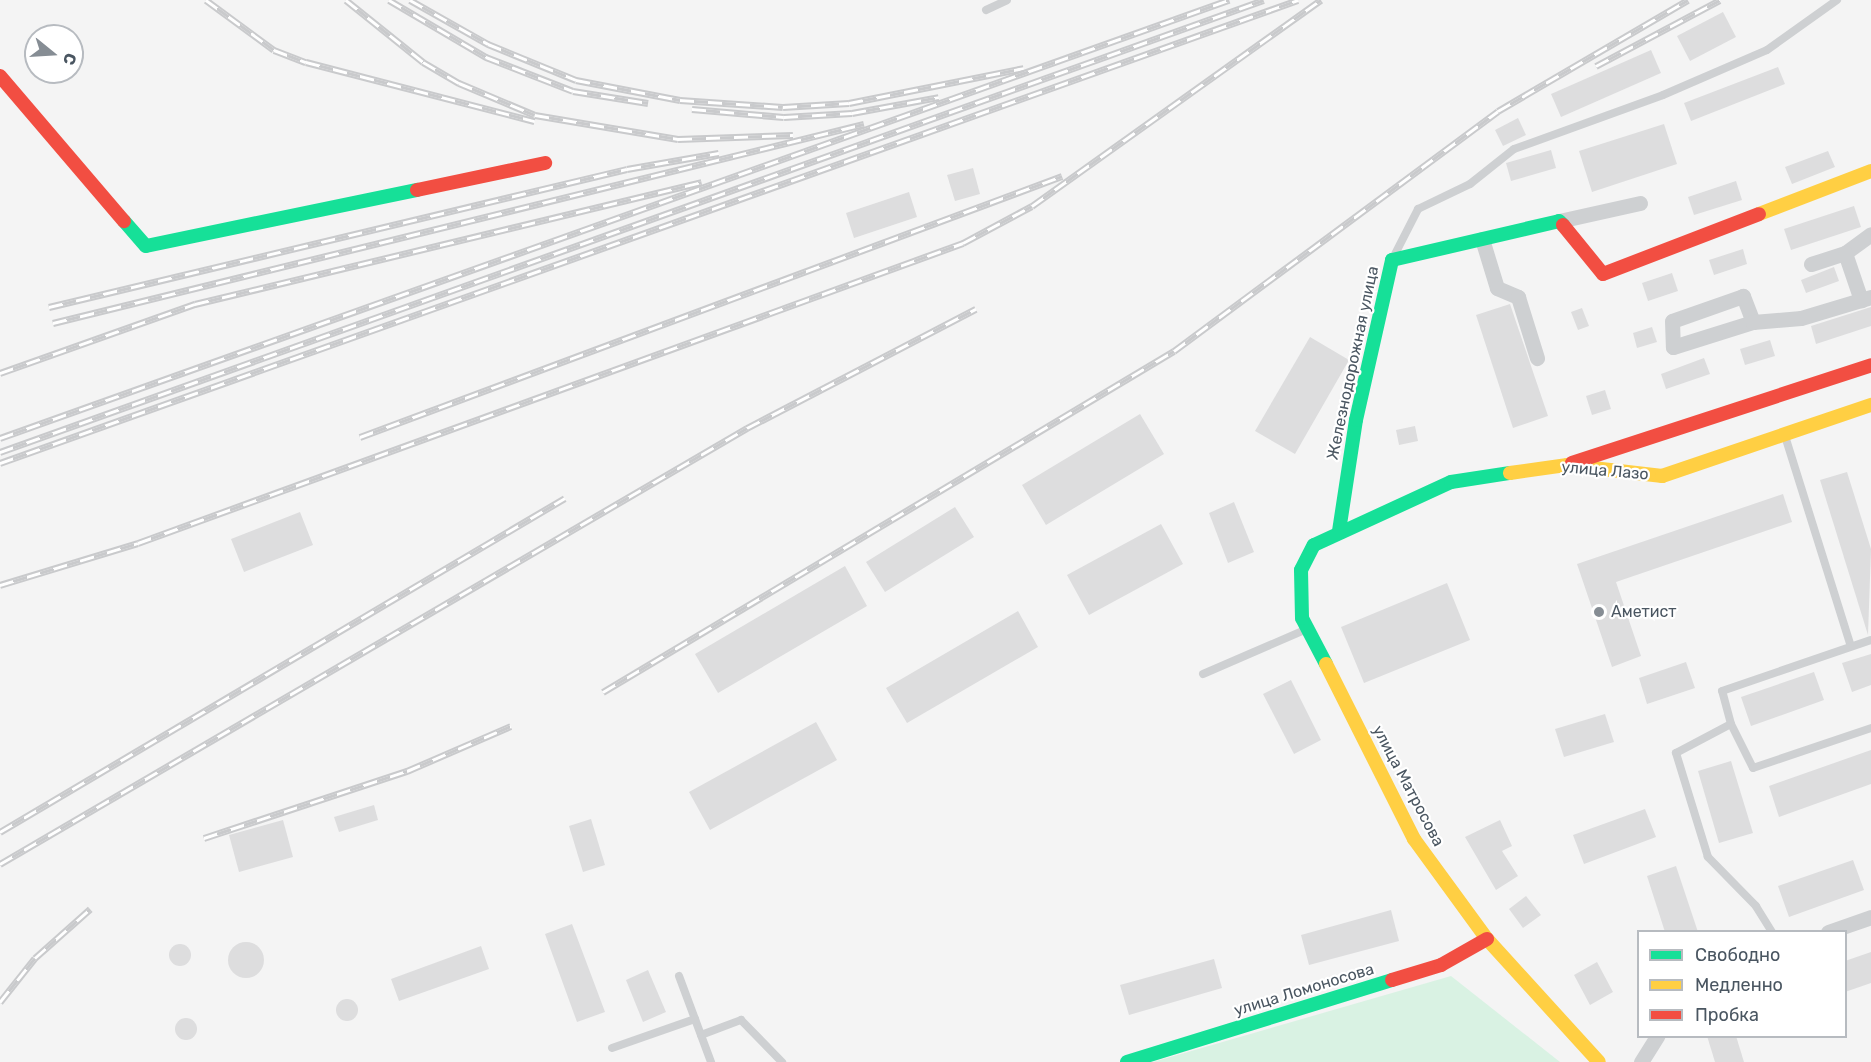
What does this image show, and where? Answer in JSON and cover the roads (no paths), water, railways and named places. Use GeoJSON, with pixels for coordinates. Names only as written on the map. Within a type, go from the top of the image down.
{"type":"FeatureCollection","features":[{"type":"Feature","properties":{"kind":"street"},"geometry":{"type":"LineString","coordinates":[[0,76],[146,246],[545,163]]}},
{"type":"Feature","properties":{"kind":"street"},"geometry":{"type":"LineString","coordinates":[[1640,203],[1559,221],[1603,274],[1870,175]]}},
{"type":"Feature","properties":{"kind":"street","name":"Железнодорожная улица"},"geometry":{"type":"LineString","coordinates":[[1339,531],[1356,420],[1392,260],[1559,221]]}},
{"type":"Feature","properties":{"kind":"street"},"geometry":{"type":"LineString","coordinates":[[1811,264],[1845,253],[1871,234]]}},
{"type":"Feature","properties":{"kind":"street"},"geometry":{"type":"LineString","coordinates":[[1482,239],[1497,288],[1518,297],[1537,358]]}},
{"type":"Feature","properties":{"kind":"street"},"geometry":{"type":"LineString","coordinates":[[1753,322],[1743,296],[1672,321],[1672,347],[1753,322],[1801,318],[1866,299],[1845,253]]}},
{"type":"Feature","properties":{"kind":"street"},"geometry":{"type":"LineString","coordinates":[[1567,465],[1871,365]]}},
{"type":"Feature","properties":{"kind":"street","name":"улица Лазо"},"geometry":{"type":"LineString","coordinates":[[1339,531],[1451,482],[1567,465],[1662,476],[1871,405]]}},
{"type":"Feature","properties":{"kind":"street","name":"улица Матросова"},"geometry":{"type":"LineString","coordinates":[[1339,531],[1314,544],[1301,570],[1302,618],[1414,839],[1487,939],[1599,1062]]}},
{"type":"Feature","properties":{"kind":"street"},"geometry":{"type":"LineString","coordinates":[[1834,930],[1871,917]]}},
{"type":"Feature","properties":{"kind":"street","name":"улица Ломоносова"},"geometry":{"type":"LineString","coordinates":[[1127,1062],[1441,965],[1487,939]]}},
{"type":"Feature","properties":{"kind":"street"},"geometry":{"type":"LineString","coordinates":[[1641,1062],[1656,1038]]}},
{"type":"Feature","properties":{"kind":"lane"},"geometry":{"type":"LineString","coordinates":[[986,10],[1007,0]]}},
{"type":"Feature","properties":{"kind":"lane"},"geometry":{"type":"LineString","coordinates":[[1392,260],[1418,209],[1470,184],[1514,149],[1663,95],[1767,50],[1837,0]]}},
{"type":"Feature","properties":{"kind":"lane"},"geometry":{"type":"LineString","coordinates":[[1784,435],[1851,646]]}},
{"type":"Feature","properties":{"kind":"lane"},"geometry":{"type":"LineString","coordinates":[[1203,674],[1308,629]]}},
{"type":"Feature","properties":{"kind":"lane"},"geometry":{"type":"LineString","coordinates":[[1871,640],[1722,691],[1731,724],[1753,768],[1871,728]]}},
{"type":"Feature","properties":{"kind":"lane"},"geometry":{"type":"LineString","coordinates":[[1731,724],[1676,753],[1708,857],[1756,906],[1771,930]]}},
{"type":"Feature","properties":{"kind":"lane"},"geometry":{"type":"LineString","coordinates":[[679,976],[711,1062]]}},
{"type":"Feature","properties":{"kind":"lane"},"geometry":{"type":"LineString","coordinates":[[612,1048],[695,1019]]}},
{"type":"Feature","properties":{"kind":"lane"},"geometry":{"type":"LineString","coordinates":[[701,1035],[741,1020],[782,1062]]}},
{"type":"Feature","properties":{"kind":"railway"},"geometry":{"type":"LineString","coordinates":[[206,0],[274,50],[306,62],[534,121]]}},
{"type":"Feature","properties":{"kind":"railway"},"geometry":{"type":"LineString","coordinates":[[346,0],[423,62],[459,83],[535,115],[678,139],[793,135]]}},
{"type":"Feature","properties":{"kind":"railway"},"geometry":{"type":"LineString","coordinates":[[389,0],[486,57],[573,91],[648,103]]}},
{"type":"Feature","properties":{"kind":"railway"},"geometry":{"type":"LineString","coordinates":[[410,0],[488,44],[576,80],[680,100],[783,107],[849,103],[1024,68]]}},
{"type":"Feature","properties":{"kind":"railway"},"geometry":{"type":"LineString","coordinates":[[0,438],[1229,0]]}},
{"type":"Feature","properties":{"kind":"railway"},"geometry":{"type":"LineString","coordinates":[[0,452],[1264,0]]}},
{"type":"Feature","properties":{"kind":"railway"},"geometry":{"type":"LineString","coordinates":[[0,463],[1298,0]]}},
{"type":"Feature","properties":{"kind":"railway"},"geometry":{"type":"LineString","coordinates":[[0,585],[138,543],[963,243],[1032,206],[1321,0]]}},
{"type":"Feature","properties":{"kind":"railway"},"geometry":{"type":"LineString","coordinates":[[603,692],[1174,351],[1498,111],[1688,0]]}},
{"type":"Feature","properties":{"kind":"railway"},"geometry":{"type":"LineString","coordinates":[[1596,66],[1720,0]]}},
{"type":"Feature","properties":{"kind":"railway"},"geometry":{"type":"LineString","coordinates":[[692,109],[784,117],[852,113],[939,97]]}},
{"type":"Feature","properties":{"kind":"railway"},"geometry":{"type":"LineString","coordinates":[[53,323],[864,124]]}},
{"type":"Feature","properties":{"kind":"railway"},"geometry":{"type":"LineString","coordinates":[[49,307],[627,169],[719,153]]}},
{"type":"Feature","properties":{"kind":"railway"},"geometry":{"type":"LineString","coordinates":[[360,437],[1062,176]]}},
{"type":"Feature","properties":{"kind":"railway"},"geometry":{"type":"LineString","coordinates":[[0,373],[195,304],[702,182]]}},
{"type":"Feature","properties":{"kind":"railway"},"geometry":{"type":"LineString","coordinates":[[0,864],[747,428],[976,309]]}},
{"type":"Feature","properties":{"kind":"railway"},"geometry":{"type":"LineString","coordinates":[[0,832],[565,498]]}},
{"type":"Feature","properties":{"kind":"railway"},"geometry":{"type":"LineString","coordinates":[[204,838],[407,771],[511,726]]}},
{"type":"Feature","properties":{"kind":"railway"},"geometry":{"type":"LineString","coordinates":[[0,1002],[35,958],[90,909]]}},
{"type":"Feature","properties":{"kind":"place","name":"Аметист"},"geometry":{"type":"Point","coordinates":[1599,612]}}]}
